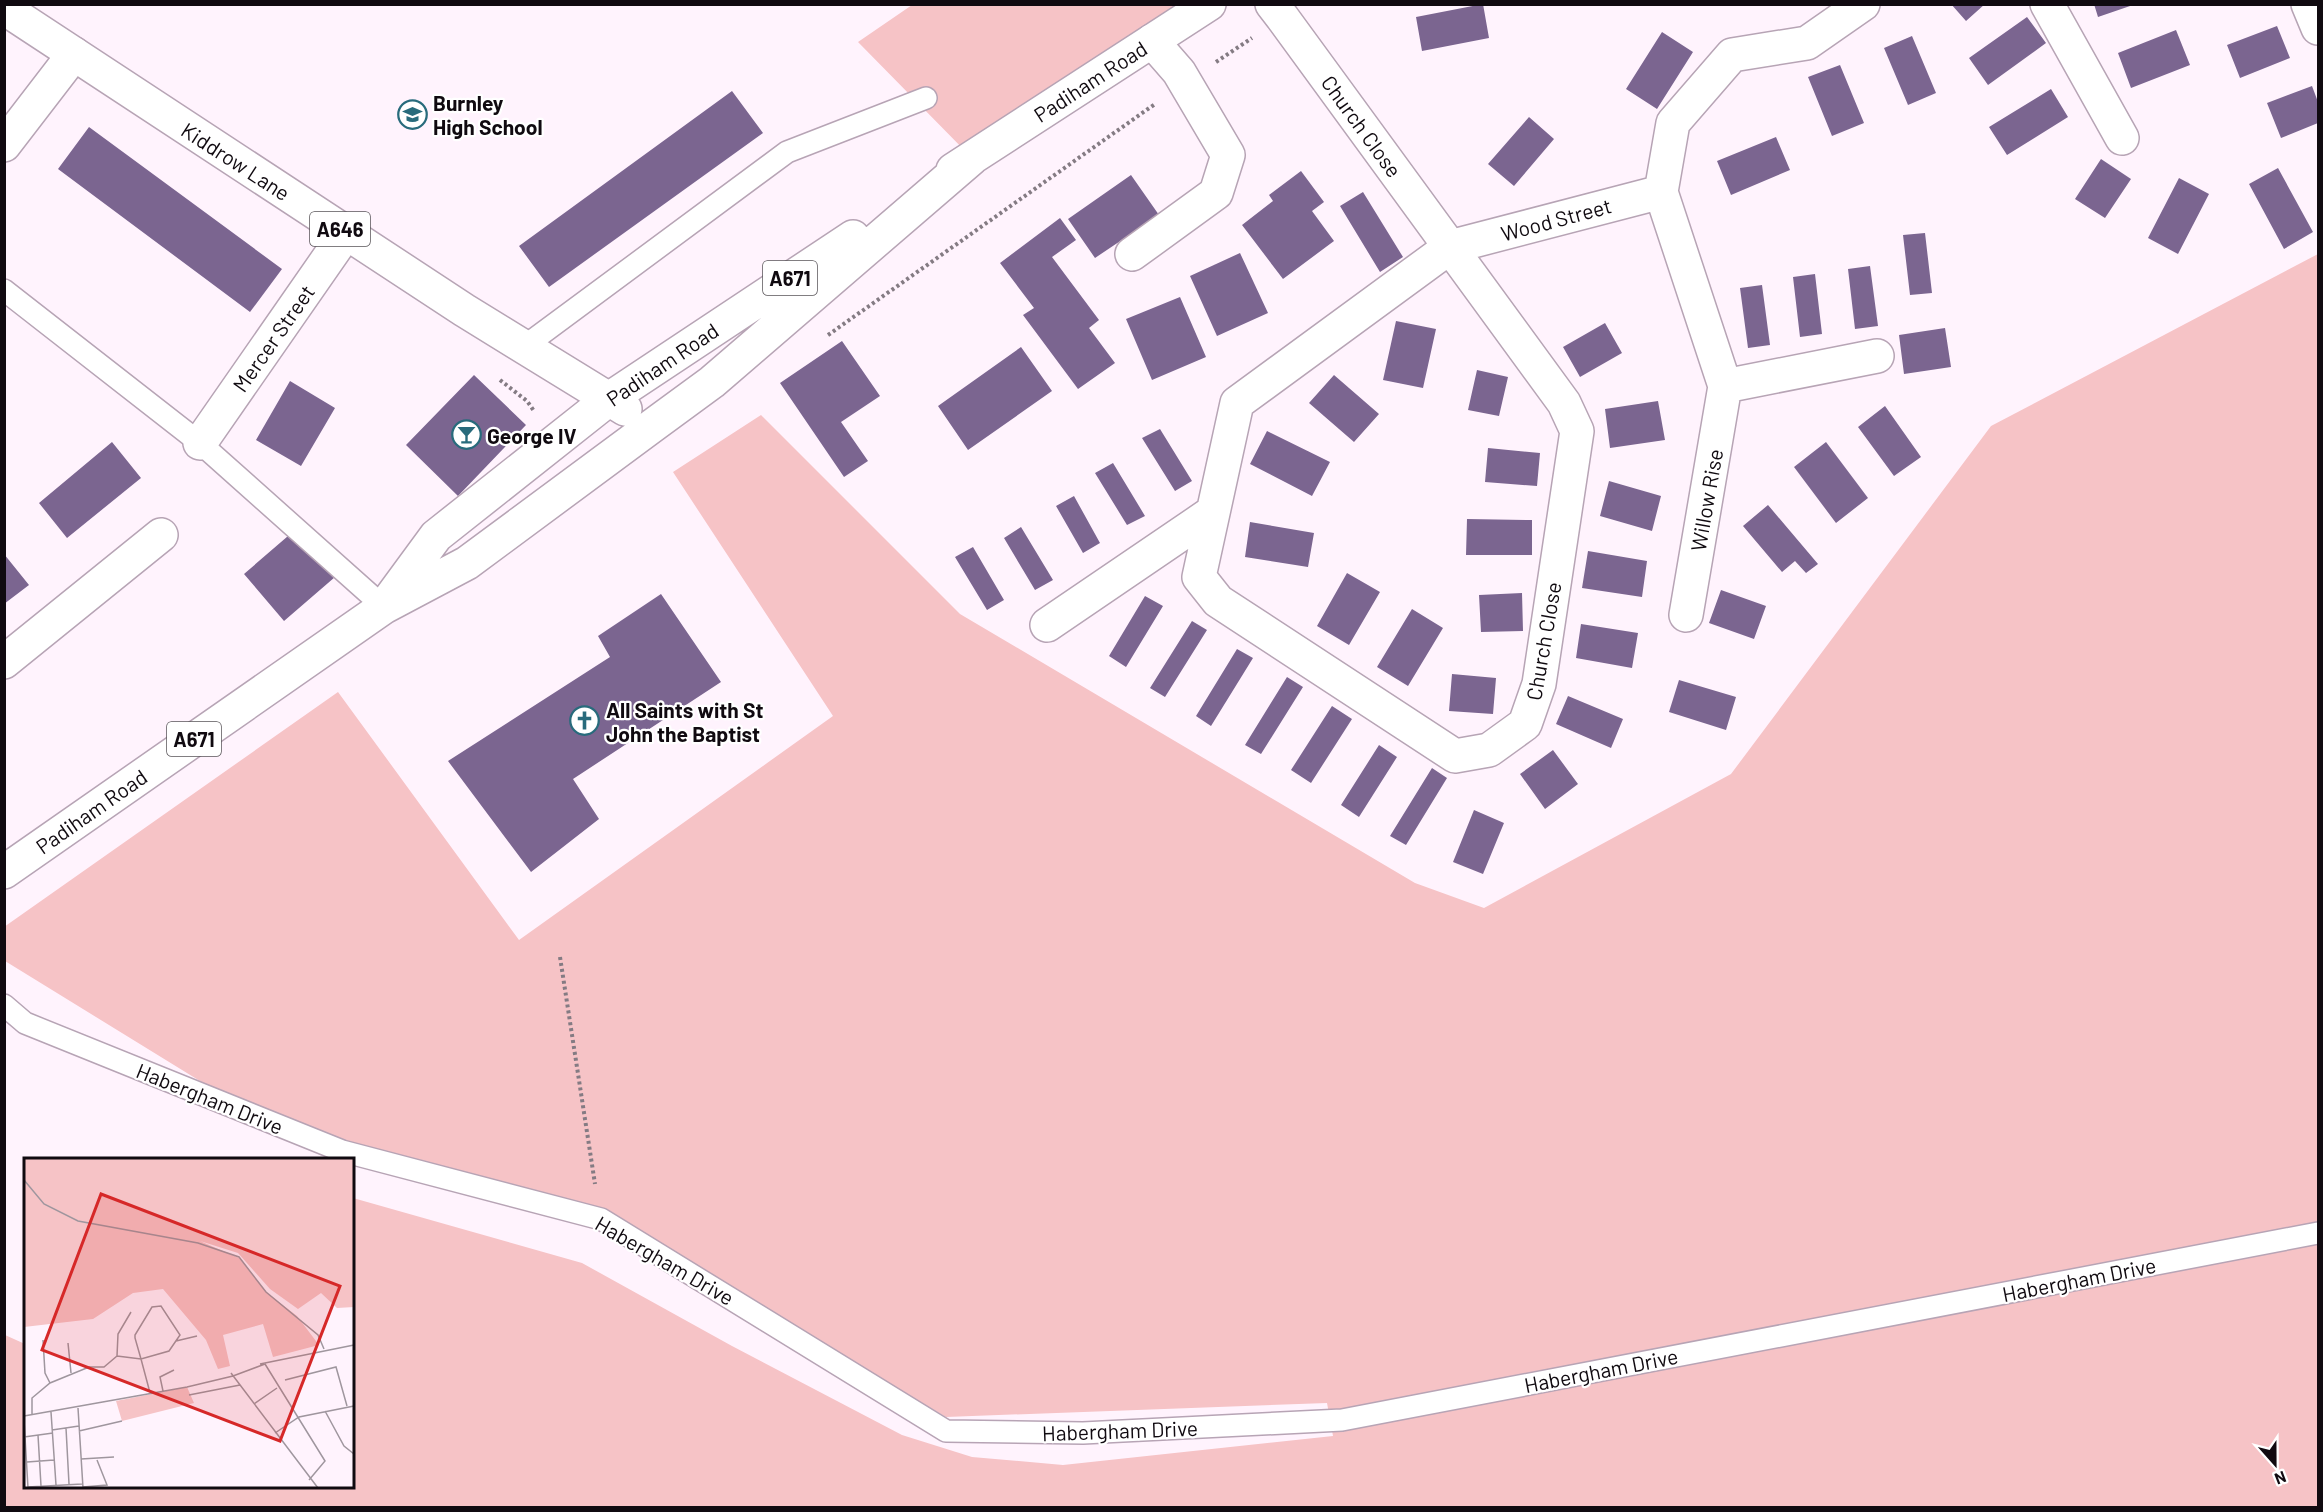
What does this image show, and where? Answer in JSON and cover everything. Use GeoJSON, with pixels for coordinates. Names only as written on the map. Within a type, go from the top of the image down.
{"type":"FeatureCollection","features":[{"type":"Feature","properties":{"kind":"street","name":"Padiham Road"},"geometry":{"type":"LineString","coordinates":[[384,607],[436,536],[609,399],[1209,4]]}},
{"type":"Feature","properties":{"kind":"street","name":"Church Close"},"geometry":{"type":"LineString","coordinates":[[1272,4],[1450,247],[1564,404],[1577,431],[1539,684],[1526,724],[1489,750],[1455,756],[1218,600],[1199,577],[1237,404],[1450,247]]}},
{"type":"Feature","properties":{"kind":"street"},"geometry":{"type":"LineString","coordinates":[[1661,192],[1673,123],[1732,55],[1807,43],[1863,4]]}},
{"type":"Feature","properties":{"kind":"street"},"geometry":{"type":"LineString","coordinates":[[2047,4],[2122,138]]}},
{"type":"Feature","properties":{"kind":"street"},"geometry":{"type":"LineString","coordinates":[[2308,4],[2319,28]]}},
{"type":"Feature","properties":{"kind":"street","name":"Kiddrow Lane"},"geometry":{"type":"LineString","coordinates":[[4,8],[464,310],[652,426]]}},
{"type":"Feature","properties":{"kind":"street"},"geometry":{"type":"LineString","coordinates":[[1132,254],[1216,193],[1228,155],[1179,72],[1152,41]]}},
{"type":"Feature","properties":{"kind":"street"},"geometry":{"type":"LineString","coordinates":[[4,145],[74,54]]}},
{"type":"Feature","properties":{"kind":"street","name":"Padiham Road"},"geometry":{"type":"LineString","coordinates":[[4,872],[384,607],[467,563],[712,382],[972,158]]}},
{"type":"Feature","properties":{"kind":"street","name":"Wood Street"},"geometry":{"type":"LineString","coordinates":[[1450,247],[1661,192]]}},
{"type":"Feature","properties":{"kind":"street","name":"Willow Rise"},"geometry":{"type":"LineString","coordinates":[[1661,192],[1725,386],[1686,615]]}},
{"type":"Feature","properties":{"kind":"street","name":"Mercer Street"},"geometry":{"type":"LineString","coordinates":[[200,443],[346,233]]}},
{"type":"Feature","properties":{"kind":"street"},"geometry":{"type":"LineString","coordinates":[[1725,386],[1877,356]]}},
{"type":"Feature","properties":{"kind":"street"},"geometry":{"type":"LineString","coordinates":[[1047,625],[1213,512]]}},
{"type":"Feature","properties":{"kind":"street"},"geometry":{"type":"LineString","coordinates":[[4,662],[161,535]]}},
{"type":"Feature","properties":{"kind":"lane"},"geometry":{"type":"LineString","coordinates":[[525,346],[787,152],[926,98]]}},
{"type":"Feature","properties":{"kind":"lane"},"geometry":{"type":"LineString","coordinates":[[4,290],[200,443],[384,607]]}},
{"type":"Feature","properties":{"kind":"lane","name":"Habergham Drive"},"geometry":{"type":"LineString","coordinates":[[4,1005],[25,1023],[342,1151],[601,1219],[946,1431],[1083,1433],[1342,1420],[2319,1233]]}},
{"type":"Feature","properties":{"kind":"path"},"geometry":{"type":"LineString","coordinates":[[492,373],[527,401],[536,415]]}},
{"type":"Feature","properties":{"kind":"path"},"geometry":{"type":"LineString","coordinates":[[560,957],[601,1219]]}},
{"type":"Feature","properties":{"kind":"shaded area"},"geometry":{"type":"Polygon","coordinates":[[[912,5],[1209,5],[972,158],[858,42],[912,5]]]}},
{"type":"Feature","properties":{"kind":"shaded area"},"geometry":{"type":"Polygon","coordinates":[[[2318,254],[2318,1507],[5,1507],[5,1335],[24,1344],[24,1488],[354,1488],[354,1198],[582,1263],[732,1346],[902,1435],[972,1457],[1063,1465],[1333,1436],[1327,1403],[946,1417],[601,1219],[260,1118],[5,961],[4,927],[338,692],[519,940],[833,716],[673,472],[761,415],[960,614],[1415,883],[1484,908],[1731,774],[1991,426],[2318,254]]]}},
{"type":"Feature","properties":{"kind":"building"},"geometry":{"type":"Polygon","coordinates":[[[1483,4],[1489,38],[1422,51],[1416,17],[1483,4]]]}},
{"type":"Feature","properties":{"kind":"building"},"geometry":{"type":"Polygon","coordinates":[[[1951,4],[1985,4],[1966,21],[1951,4]]]}},
{"type":"Feature","properties":{"kind":"building"},"geometry":{"type":"Polygon","coordinates":[[[2094,4],[2133,4],[2133,5],[2098,17],[2094,4]]]}},
{"type":"Feature","properties":{"kind":"building"},"geometry":{"type":"Polygon","coordinates":[[[2027,17],[2046,43],[1988,85],[1969,58],[2027,17]]]}},
{"type":"Feature","properties":{"kind":"building"},"geometry":{"type":"Polygon","coordinates":[[[2277,26],[2290,58],[2240,78],[2227,45],[2277,26]]]}},
{"type":"Feature","properties":{"kind":"building"},"geometry":{"type":"Polygon","coordinates":[[[2176,30],[2190,65],[2131,88],[2118,53],[2176,30]]]}},
{"type":"Feature","properties":{"kind":"building"},"geometry":{"type":"Polygon","coordinates":[[[1662,32],[1693,52],[1657,109],[1626,89],[1662,32]]]}},
{"type":"Feature","properties":{"kind":"building"},"geometry":{"type":"Polygon","coordinates":[[[1912,36],[1936,93],[1908,105],[1884,48],[1912,36]]]}},
{"type":"Feature","properties":{"kind":"building"},"geometry":{"type":"Polygon","coordinates":[[[1840,65],[1864,123],[1832,136],[1808,77],[1840,65]]]}},
{"type":"Feature","properties":{"kind":"building"},"geometry":{"type":"Polygon","coordinates":[[[2312,86],[2318,102],[2318,123],[2281,138],[2267,103],[2312,86]]]}},
{"type":"Feature","properties":{"kind":"building"},"geometry":{"type":"Polygon","coordinates":[[[2051,89],[2068,117],[2007,155],[1989,127],[2051,89]]]}},
{"type":"Feature","properties":{"kind":"building"},"geometry":{"type":"Polygon","coordinates":[[[732,91],[763,133],[549,287],[519,246],[732,91]]]}},
{"type":"Feature","properties":{"kind":"building"},"geometry":{"type":"Polygon","coordinates":[[[1529,117],[1554,139],[1514,186],[1488,164],[1529,117]]]}},
{"type":"Feature","properties":{"kind":"building"},"geometry":{"type":"Polygon","coordinates":[[[89,127],[282,269],[250,312],[58,169],[89,127]]]}},
{"type":"Feature","properties":{"kind":"building"},"geometry":{"type":"Polygon","coordinates":[[[1776,137],[1790,170],[1731,195],[1717,161],[1776,137]]]}},
{"type":"Feature","properties":{"kind":"building"},"geometry":{"type":"Polygon","coordinates":[[[2101,159],[2131,179],[2105,218],[2075,199],[2101,159]]]}},
{"type":"Feature","properties":{"kind":"building"},"geometry":{"type":"Polygon","coordinates":[[[2278,168],[2313,232],[2284,249],[2249,184],[2278,168]]]}},
{"type":"Feature","properties":{"kind":"building"},"geometry":{"type":"Polygon","coordinates":[[[1301,171],[1324,202],[1312,211],[1334,241],[1283,279],[1242,225],[1273,201],[1269,195],[1301,171]]]}},
{"type":"Feature","properties":{"kind":"building"},"geometry":{"type":"Polygon","coordinates":[[[1131,175],[1159,215],[1095,258],[1068,219],[1131,175]]]}},
{"type":"Feature","properties":{"kind":"building"},"geometry":{"type":"Polygon","coordinates":[[[2179,178],[2209,194],[2178,254],[2148,238],[2179,178]]]}},
{"type":"Feature","properties":{"kind":"building"},"geometry":{"type":"Polygon","coordinates":[[[1363,192],[1403,257],[1380,272],[1340,206],[1363,192]]]}},
{"type":"Feature","properties":{"kind":"building"},"geometry":{"type":"Polygon","coordinates":[[[1060,218],[1076,240],[1052,257],[1099,320],[1089,328],[1115,363],[1078,389],[1023,315],[1034,308],[1000,263],[1060,218]]]}},
{"type":"Feature","properties":{"kind":"building"},"geometry":{"type":"Polygon","coordinates":[[[1925,233],[1932,293],[1910,295],[1903,235],[1925,233]]]}},
{"type":"Feature","properties":{"kind":"building"},"geometry":{"type":"Polygon","coordinates":[[[1240,253],[1268,313],[1217,336],[1190,276],[1240,253]]]}},
{"type":"Feature","properties":{"kind":"building"},"geometry":{"type":"Polygon","coordinates":[[[1870,266],[1878,326],[1855,329],[1848,269],[1870,266]]]}},
{"type":"Feature","properties":{"kind":"building"},"geometry":{"type":"Polygon","coordinates":[[[1815,274],[1822,334],[1800,337],[1793,277],[1815,274]]]}},
{"type":"Feature","properties":{"kind":"building"},"geometry":{"type":"Polygon","coordinates":[[[1762,285],[1770,345],[1748,348],[1740,288],[1762,285]]]}},
{"type":"Feature","properties":{"kind":"building"},"geometry":{"type":"Polygon","coordinates":[[[1180,297],[1206,357],[1152,380],[1126,319],[1180,297]]]}},
{"type":"Feature","properties":{"kind":"building"},"geometry":{"type":"Polygon","coordinates":[[[1396,321],[1436,329],[1423,388],[1383,380],[1396,321]]]}},
{"type":"Feature","properties":{"kind":"building"},"geometry":{"type":"Polygon","coordinates":[[[1605,323],[1622,353],[1580,377],[1563,347],[1605,323]]]}},
{"type":"Feature","properties":{"kind":"building"},"geometry":{"type":"Polygon","coordinates":[[[1945,328],[1951,367],[1904,374],[1899,335],[1945,328]]]}},
{"type":"Feature","properties":{"kind":"building"},"geometry":{"type":"Polygon","coordinates":[[[842,341],[880,396],[841,422],[868,461],[844,477],[780,383],[842,341]]]}},
{"type":"Feature","properties":{"kind":"building"},"geometry":{"type":"Polygon","coordinates":[[[1021,347],[1052,391],[968,450],[938,406],[1021,347]]]}},
{"type":"Feature","properties":{"kind":"building"},"geometry":{"type":"Polygon","coordinates":[[[1477,370],[1508,377],[1499,416],[1468,410],[1477,370]]]}},
{"type":"Feature","properties":{"kind":"building","name":"George IV"},"geometry":{"type":"Polygon","coordinates":[[[474,375],[526,425],[458,496],[406,445],[474,375]]]}},
{"type":"Feature","properties":{"kind":"building"},"geometry":{"type":"Polygon","coordinates":[[[1334,375],[1379,414],[1354,442],[1309,403],[1334,375]]]}},
{"type":"Feature","properties":{"kind":"building"},"geometry":{"type":"Polygon","coordinates":[[[290,381],[335,408],[301,466],[256,440],[290,381]]]}},
{"type":"Feature","properties":{"kind":"building"},"geometry":{"type":"Polygon","coordinates":[[[1658,401],[1665,440],[1610,448],[1605,409],[1658,401]]]}},
{"type":"Feature","properties":{"kind":"building"},"geometry":{"type":"Polygon","coordinates":[[[1885,406],[1921,457],[1894,476],[1858,427],[1885,406]]]}},
{"type":"Feature","properties":{"kind":"building"},"geometry":{"type":"Polygon","coordinates":[[[1160,429],[1192,481],[1175,491],[1142,438],[1160,429]]]}},
{"type":"Feature","properties":{"kind":"building"},"geometry":{"type":"Polygon","coordinates":[[[1267,431],[1330,462],[1312,496],[1250,464],[1267,431]]]}},
{"type":"Feature","properties":{"kind":"building"},"geometry":{"type":"Polygon","coordinates":[[[112,442],[141,478],[67,538],[39,503],[112,442]]]}},
{"type":"Feature","properties":{"kind":"building"},"geometry":{"type":"Polygon","coordinates":[[[1826,442],[1868,498],[1836,523],[1794,467],[1826,442]]]}},
{"type":"Feature","properties":{"kind":"building"},"geometry":{"type":"Polygon","coordinates":[[[1488,448],[1540,453],[1537,486],[1485,482],[1488,448]]]}},
{"type":"Feature","properties":{"kind":"building"},"geometry":{"type":"Polygon","coordinates":[[[1113,463],[1145,516],[1127,525],[1095,473],[1113,463]]]}},
{"type":"Feature","properties":{"kind":"building"},"geometry":{"type":"Polygon","coordinates":[[[1609,481],[1661,496],[1652,531],[1600,516],[1609,481]]]}},
{"type":"Feature","properties":{"kind":"building"},"geometry":{"type":"Polygon","coordinates":[[[1074,496],[1100,543],[1083,553],[1056,506],[1074,496]]]}},
{"type":"Feature","properties":{"kind":"building"},"geometry":{"type":"Polygon","coordinates":[[[1768,505],[1818,564],[1806,573],[1795,561],[1782,572],[1743,526],[1768,505]]]}},
{"type":"Feature","properties":{"kind":"building"},"geometry":{"type":"Polygon","coordinates":[[[1467,519],[1532,520],[1532,555],[1466,555],[1467,519]]]}},
{"type":"Feature","properties":{"kind":"building"},"geometry":{"type":"Polygon","coordinates":[[[1250,522],[1314,533],[1308,567],[1245,557],[1250,522]]]}},
{"type":"Feature","properties":{"kind":"building"},"geometry":{"type":"Polygon","coordinates":[[[1021,527],[1053,580],[1035,590],[1004,538],[1021,527]]]}},
{"type":"Feature","properties":{"kind":"building"},"geometry":{"type":"Polygon","coordinates":[[[295,530],[335,577],[284,621],[244,574],[295,530]]]}},
{"type":"Feature","properties":{"kind":"building"},"geometry":{"type":"Polygon","coordinates":[[[973,547],[1004,600],[987,610],[955,557],[973,547]]]}},
{"type":"Feature","properties":{"kind":"building"},"geometry":{"type":"Polygon","coordinates":[[[1588,551],[1647,561],[1642,597],[1582,588],[1588,551]]]}},
{"type":"Feature","properties":{"kind":"building"},"geometry":{"type":"Polygon","coordinates":[[[4,554],[29,585],[4,604],[4,554]]]}},
{"type":"Feature","properties":{"kind":"building"},"geometry":{"type":"Polygon","coordinates":[[[1347,573],[1380,592],[1349,645],[1317,626],[1347,573]]]}},
{"type":"Feature","properties":{"kind":"building"},"geometry":{"type":"Polygon","coordinates":[[[1721,590],[1766,606],[1754,639],[1709,623],[1721,590]]]}},
{"type":"Feature","properties":{"kind":"building"},"geometry":{"type":"Polygon","coordinates":[[[1522,593],[1523,631],[1481,632],[1479,595],[1522,593]]]}},
{"type":"Feature","properties":{"kind":"building","name":"All Saints with St John the Baptist"},"geometry":{"type":"Polygon","coordinates":[[[661,594],[721,682],[573,779],[599,819],[531,872],[448,761],[610,657],[598,636],[661,594]]]}},
{"type":"Feature","properties":{"kind":"building"},"geometry":{"type":"Polygon","coordinates":[[[1145,596],[1163,606],[1126,667],[1109,656],[1145,596]]]}},
{"type":"Feature","properties":{"kind":"building"},"geometry":{"type":"Polygon","coordinates":[[[1412,609],[1443,628],[1408,686],[1377,667],[1412,609]]]}},
{"type":"Feature","properties":{"kind":"building"},"geometry":{"type":"Polygon","coordinates":[[[1192,621],[1207,630],[1165,697],[1150,688],[1192,621]]]}},
{"type":"Feature","properties":{"kind":"building"},"geometry":{"type":"Polygon","coordinates":[[[1581,624],[1638,633],[1632,668],[1576,658],[1581,624]]]}},
{"type":"Feature","properties":{"kind":"building"},"geometry":{"type":"Polygon","coordinates":[[[1237,649],[1253,658],[1211,726],[1196,716],[1237,649]]]}},
{"type":"Feature","properties":{"kind":"building"},"geometry":{"type":"Polygon","coordinates":[[[1452,674],[1496,678],[1493,714],[1449,711],[1452,674]]]}},
{"type":"Feature","properties":{"kind":"building"},"geometry":{"type":"Polygon","coordinates":[[[1287,677],[1303,687],[1261,754],[1245,745],[1287,677]]]}},
{"type":"Feature","properties":{"kind":"building"},"geometry":{"type":"Polygon","coordinates":[[[1679,680],[1736,697],[1726,730],[1669,712],[1679,680]]]}},
{"type":"Feature","properties":{"kind":"building"},"geometry":{"type":"Polygon","coordinates":[[[1568,696],[1623,719],[1611,748],[1556,724],[1568,696]]]}},
{"type":"Feature","properties":{"kind":"building"},"geometry":{"type":"Polygon","coordinates":[[[1332,706],[1352,719],[1311,783],[1291,770],[1332,706]]]}},
{"type":"Feature","properties":{"kind":"building"},"geometry":{"type":"Polygon","coordinates":[[[1379,745],[1397,757],[1359,817],[1341,805],[1379,745]]]}},
{"type":"Feature","properties":{"kind":"building"},"geometry":{"type":"Polygon","coordinates":[[[1553,750],[1578,784],[1545,809],[1520,774],[1553,750]]]}},
{"type":"Feature","properties":{"kind":"building"},"geometry":{"type":"Polygon","coordinates":[[[1432,768],[1447,778],[1406,845],[1390,836],[1432,768]]]}},
{"type":"Feature","properties":{"kind":"building"},"geometry":{"type":"Polygon","coordinates":[[[1474,810],[1504,823],[1483,874],[1453,862],[1474,810]]]}},
{"type":"Feature","properties":{"kind":"place","name":"Burnley High School"},"geometry":{"type":"Point","coordinates":[412,114]}},
{"type":"Feature","properties":{"kind":"place","name":"George IV"},"geometry":{"type":"Point","coordinates":[466,435]}},
{"type":"Feature","properties":{"kind":"place","name":"All Saints with St John the Baptist"},"geometry":{"type":"Point","coordinates":[585,721]}}]}
